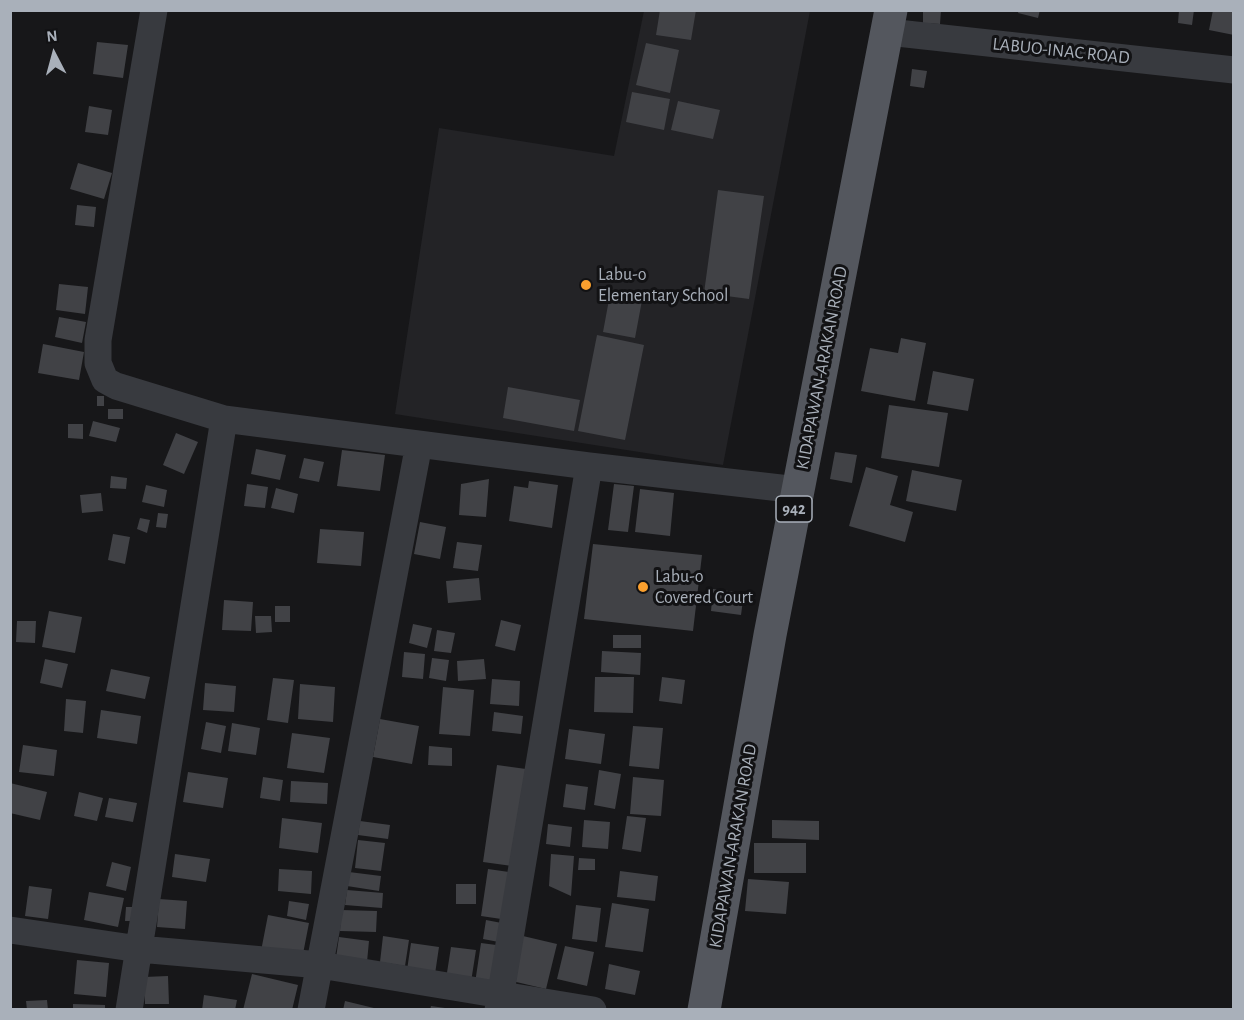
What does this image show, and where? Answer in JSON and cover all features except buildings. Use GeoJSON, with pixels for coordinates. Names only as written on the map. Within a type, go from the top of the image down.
{"type":"FeatureCollection","features":[{"type":"Feature","properties":{"kind":"main road","name":"KIDAPAWAN-ARAKAN ROAD"},"geometry":{"type":"LineString","coordinates":[[704,1010],[770,635],[890,21]]}},
{"type":"Feature","properties":{"kind":"street"},"geometry":{"type":"LineString","coordinates":[[154,10],[98,340],[98,363],[105,380],[224,419],[798,490]]}},
{"type":"Feature","properties":{"kind":"street","name":"LABUO-INAC ROAD"},"geometry":{"type":"LineString","coordinates":[[890,21],[1233,70]]}},
{"type":"Feature","properties":{"kind":"street"},"geometry":{"type":"LineString","coordinates":[[129,1010],[224,419]]}},
{"type":"Feature","properties":{"kind":"street"},"geometry":{"type":"LineString","coordinates":[[311,1010],[419,444]]}},
{"type":"Feature","properties":{"kind":"street"},"geometry":{"type":"LineString","coordinates":[[500,1001],[590,466]]}},
{"type":"Feature","properties":{"kind":"street"},"geometry":{"type":"LineString","coordinates":[[10,930],[139,949],[320,965],[500,1001],[593,1010]]}},
{"type":"Feature","properties":{"kind":"shaded area","name":"Labu-o Elementary School"},"geometry":{"type":"Polygon","coordinates":[[[644,11],[810,11],[723,465],[395,414],[439,128],[614,156],[644,11]]]}},
{"type":"Feature","properties":{"kind":"place","name":"Labu-o Elementary School"},"geometry":{"type":"Point","coordinates":[586,285]}},
{"type":"Feature","properties":{"kind":"place","name":"Labu-o Covered Court"},"geometry":{"type":"Point","coordinates":[643,587]}}]}
